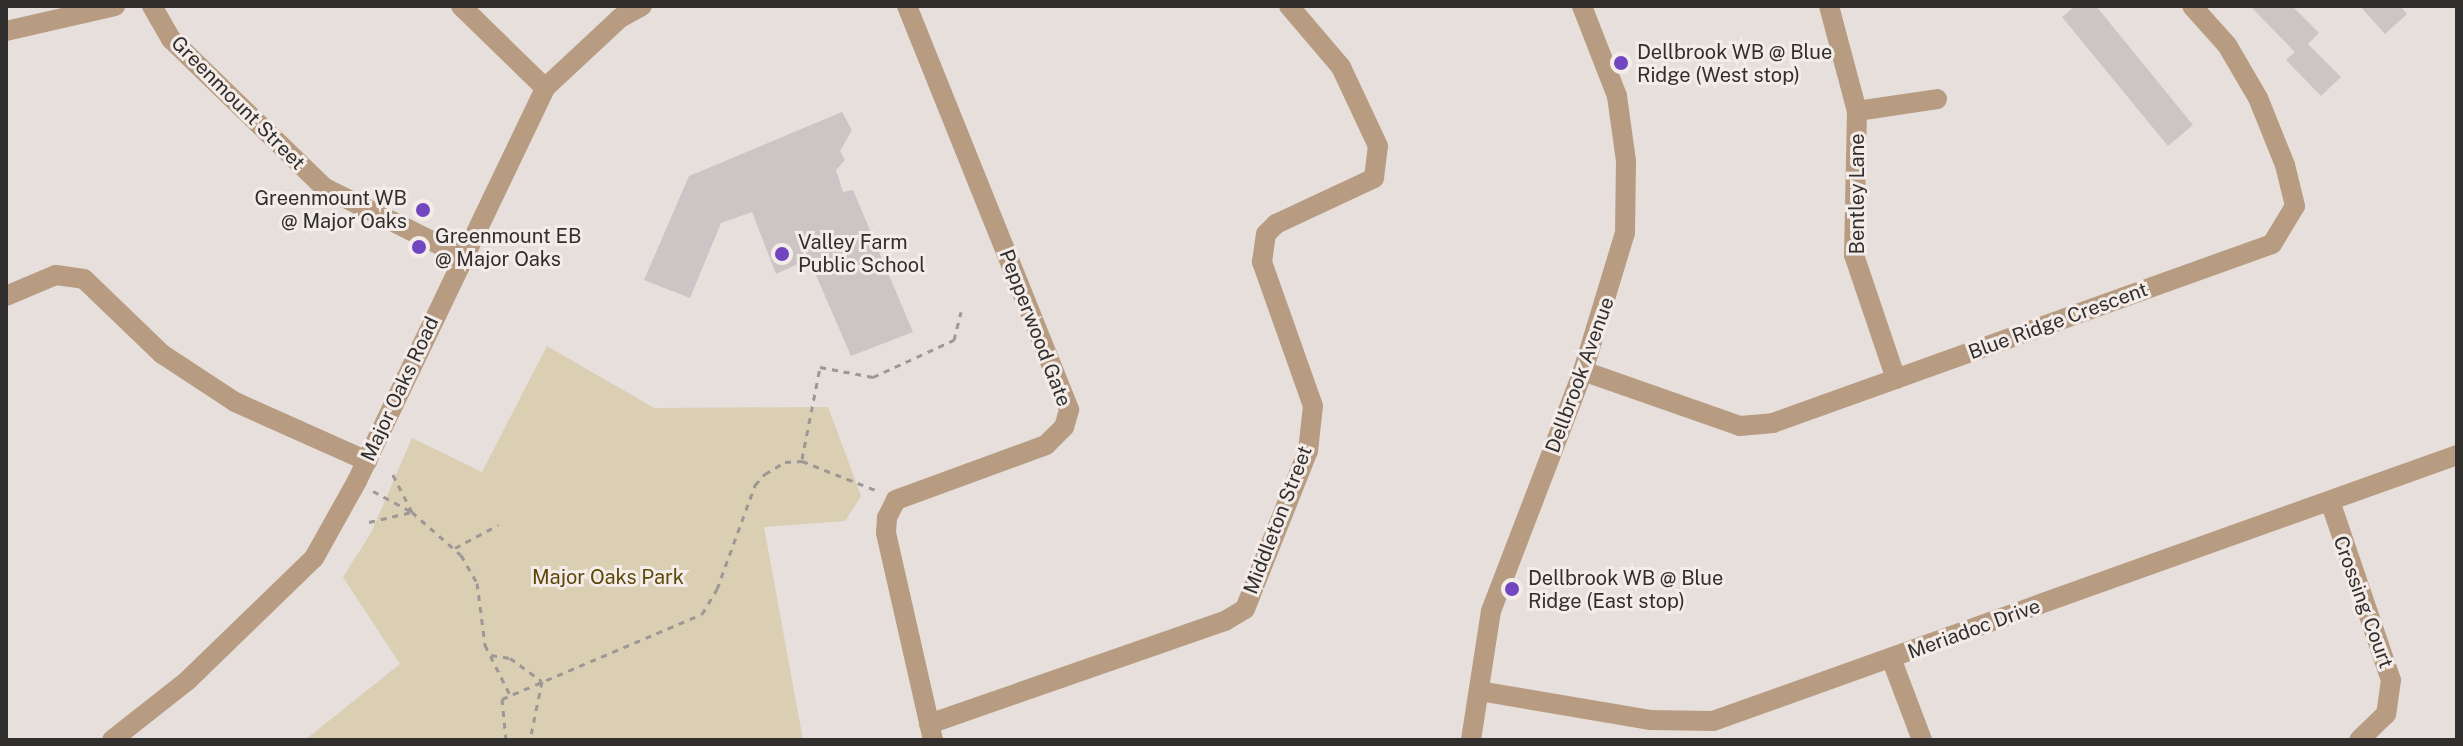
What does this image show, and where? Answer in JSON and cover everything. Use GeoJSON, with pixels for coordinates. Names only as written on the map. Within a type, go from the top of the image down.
{"type":"FeatureCollection","features":[{"type":"Feature","properties":{"kind":"street"},"geometry":{"type":"LineString","coordinates":[[6,31],[115,6]]}},
{"type":"Feature","properties":{"kind":"street","name":"Greenmount Street"},"geometry":{"type":"LineString","coordinates":[[152,6],[171,39],[325,188],[462,256]]}},
{"type":"Feature","properties":{"kind":"street"},"geometry":{"type":"LineString","coordinates":[[461,6],[545,88]]}},
{"type":"Feature","properties":{"kind":"street","name":"Major Oaks Road"},"geometry":{"type":"LineString","coordinates":[[112,740],[187,681],[314,558],[367,461],[462,256],[545,88],[620,18],[642,6]]}},
{"type":"Feature","properties":{"kind":"street","name":"Pepperwood Gate"},"geometry":{"type":"LineString","coordinates":[[896,500],[1046,445],[1064,427],[1069,410],[907,6]]}},
{"type":"Feature","properties":{"kind":"street","name":"Middleton Street"},"geometry":{"type":"LineString","coordinates":[[931,732],[1225,621],[1245,609],[1308,451],[1313,406],[1262,262],[1266,234],[1276,224],[1374,178],[1378,146],[1341,67],[1289,6]]}},
{"type":"Feature","properties":{"kind":"street","name":"Dellbrook Avenue"},"geometry":{"type":"LineString","coordinates":[[1471,740],[1491,611],[1583,371],[1612,287],[1625,233],[1627,196],[1617,96],[1582,6]]}},
{"type":"Feature","properties":{"kind":"street","name":"Bentley Lane"},"geometry":{"type":"LineString","coordinates":[[1829,6],[1857,111],[1854,255],[1896,379]]}},
{"type":"Feature","properties":{"kind":"street","name":"Blue Ridge Crescent"},"geometry":{"type":"LineString","coordinates":[[1583,371],[1740,426],[1773,423],[2272,244],[2289,224],[2295,206],[2292,192],[2258,98],[2227,45],[2192,6]]}},
{"type":"Feature","properties":{"kind":"street"},"geometry":{"type":"LineString","coordinates":[[1857,111],[1937,99]]}},
{"type":"Feature","properties":{"kind":"street"},"geometry":{"type":"LineString","coordinates":[[6,296],[56,275],[84,279],[162,354],[235,402],[367,461]]}},
{"type":"Feature","properties":{"kind":"street","name":"Meriadoc Drive"},"geometry":{"type":"LineString","coordinates":[[1479,691],[1650,720],[1713,721],[2457,455]]}},
{"type":"Feature","properties":{"kind":"street"},"geometry":{"type":"LineString","coordinates":[[896,500],[886,533],[931,732]]}},
{"type":"Feature","properties":{"kind":"street","name":"Crossing Court"},"geometry":{"type":"LineString","coordinates":[[2330,501],[2391,680],[2386,714],[2359,740]]}},
{"type":"Feature","properties":{"kind":"street"},"geometry":{"type":"LineString","coordinates":[[1891,658],[1922,740]]}},
{"type":"Feature","properties":{"kind":"path"},"geometry":{"type":"LineString","coordinates":[[802,461],[820,367],[873,377],[954,340],[961,312]]}},
{"type":"Feature","properties":{"kind":"path"},"geometry":{"type":"LineString","coordinates":[[506,740],[501,707],[510,695],[702,614],[717,589],[755,485],[785,462],[802,461],[896,500]]}},
{"type":"Feature","properties":{"kind":"path"},"geometry":{"type":"LineString","coordinates":[[391,471],[412,512]]}},
{"type":"Feature","properties":{"kind":"path"},"geometry":{"type":"LineString","coordinates":[[357,481],[412,512],[454,549],[477,583],[490,654],[510,695]]}},
{"type":"Feature","properties":{"kind":"path"},"geometry":{"type":"LineString","coordinates":[[369,522],[412,512]]}},
{"type":"Feature","properties":{"kind":"path"},"geometry":{"type":"LineString","coordinates":[[454,549],[498,525]]}},
{"type":"Feature","properties":{"kind":"path"},"geometry":{"type":"LineString","coordinates":[[490,654],[510,658],[542,681]]}},
{"type":"Feature","properties":{"kind":"path"},"geometry":{"type":"LineString","coordinates":[[530,740],[542,681]]}},
{"type":"Feature","properties":{"kind":"green space","name":"Major Oaks Park"},"geometry":{"type":"Polygon","coordinates":[[[547,346],[654,408],[828,407],[861,496],[845,521],[764,527],[803,740],[305,740],[400,664],[343,577],[371,533],[412,438],[482,472],[547,346]]]}},
{"type":"Feature","properties":{"kind":"building"},"geometry":{"type":"Polygon","coordinates":[[[2075,6],[2096,6],[2193,125],[2168,146],[2062,17],[2075,6]]]}},
{"type":"Feature","properties":{"kind":"building"},"geometry":{"type":"Polygon","coordinates":[[[2250,6],[2292,6],[2319,33],[2308,44],[2341,77],[2321,96],[2286,60],[2295,52],[2250,6]]]}},
{"type":"Feature","properties":{"kind":"building"},"geometry":{"type":"Polygon","coordinates":[[[2360,6],[2400,6],[2407,14],[2385,34],[2360,6]]]}},
{"type":"Feature","properties":{"kind":"building"},"geometry":{"type":"Polygon","coordinates":[[[842,112],[852,130],[840,151],[845,160],[836,170],[843,192],[853,190],[913,332],[851,356],[809,259],[776,274],[752,212],[721,223],[690,298],[644,280],[689,176],[842,112]]]}},
{"type":"Feature","properties":{"kind":"place","name":"Dellbrook WB @ Blue Ridge (West stop)"},"geometry":{"type":"Point","coordinates":[1621,63]}},
{"type":"Feature","properties":{"kind":"place","name":"Greenmount WB @ Major Oaks"},"geometry":{"type":"Point","coordinates":[423,210]}},
{"type":"Feature","properties":{"kind":"place","name":"Greenmount EB @ Major Oaks"},"geometry":{"type":"Point","coordinates":[419,247]}},
{"type":"Feature","properties":{"kind":"place","name":"Valley Farm Public School"},"geometry":{"type":"Point","coordinates":[782,254]}},
{"type":"Feature","properties":{"kind":"place","name":"Dellbrook WB @ Blue Ridge (East stop)"},"geometry":{"type":"Point","coordinates":[1512,589]}}]}
